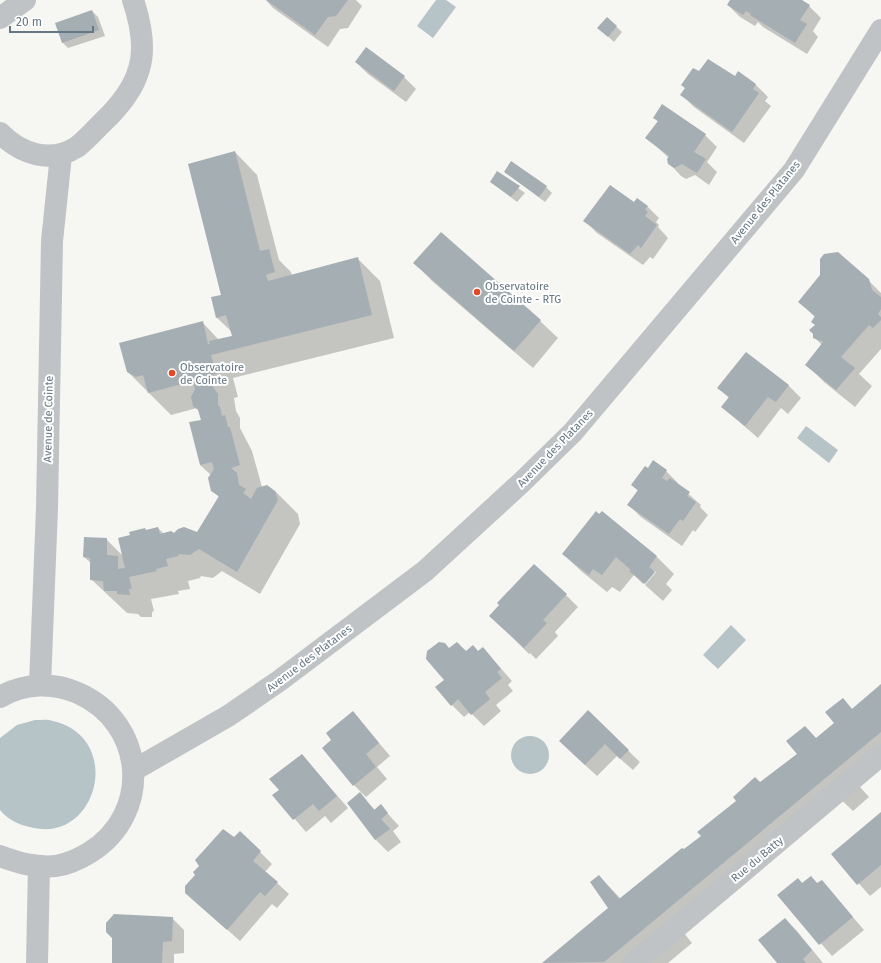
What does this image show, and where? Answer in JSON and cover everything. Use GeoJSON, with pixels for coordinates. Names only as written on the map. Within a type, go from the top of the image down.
{"type":"FeatureCollection","features":[{"type":"Feature","properties":{"kind":"street"},"geometry":{"type":"LineString","coordinates":[[0,18],[24,0]]}},
{"type":"Feature","properties":{"kind":"street"},"geometry":{"type":"LineString","coordinates":[[0,132],[7,140],[24,150],[43,156],[61,155],[77,146],[114,111],[125,98],[139,69],[142,52],[139,19],[133,0]]}},
{"type":"Feature","properties":{"kind":"street","name":"Avenue des Platanes"},"geometry":{"type":"LineString","coordinates":[[134,770],[235,712],[279,681],[425,571],[522,482],[573,432],[794,170],[881,30]]}},
{"type":"Feature","properties":{"kind":"street","name":"Avenue de Cointe"},"geometry":{"type":"LineString","coordinates":[[40,685],[52,249],[61,155]]}},
{"type":"Feature","properties":{"kind":"street"},"geometry":{"type":"LineString","coordinates":[[0,697],[12,690],[40,685],[68,688],[93,699],[114,718],[128,743],[134,770],[132,798],[120,824],[102,845],[78,859],[57,866],[22,864],[0,856]]}},
{"type":"Feature","properties":{"kind":"street","name":"Rue du Batty"},"geometry":{"type":"LineString","coordinates":[[634,963],[881,755]]}},
{"type":"Feature","properties":{"kind":"street"},"geometry":{"type":"LineString","coordinates":[[37,963],[39,866]]}},
{"type":"Feature","properties":{"kind":"shaded area"},"geometry":{"type":"Polygon","coordinates":[[[436,0],[446,0],[456,7],[433,38],[417,26],[436,0]]]}},
{"type":"Feature","properties":{"kind":"shaded area"},"geometry":{"type":"Polygon","coordinates":[[[806,426],[838,450],[829,463],[797,438],[806,426]]]}},
{"type":"Feature","properties":{"kind":"shaded area"},"geometry":{"type":"Polygon","coordinates":[[[731,625],[746,640],[718,669],[703,655],[731,625]]]}},
{"type":"Feature","properties":{"kind":"shaded area"},"geometry":{"type":"Polygon","coordinates":[[[35,720],[51,720],[75,731],[89,747],[95,766],[94,786],[87,804],[74,819],[56,828],[34,828],[24,825],[11,820],[0,810],[0,738],[17,725],[35,720]]]}},
{"type":"Feature","properties":{"kind":"shaded area"},"geometry":{"type":"Polygon","coordinates":[[[530,736],[540,739],[546,745],[549,755],[546,765],[540,771],[530,774],[520,771],[514,765],[511,755],[514,745],[520,739],[530,736]]]}},
{"type":"Feature","properties":{"kind":"building"},"geometry":{"type":"Polygon","coordinates":[[[266,0],[348,0],[336,16],[328,17],[315,35],[266,0]]]}},
{"type":"Feature","properties":{"kind":"building"},"geometry":{"type":"Polygon","coordinates":[[[730,0],[802,0],[810,5],[800,20],[807,24],[795,43],[746,11],[743,15],[727,5],[730,0]]]}},
{"type":"Feature","properties":{"kind":"building"},"geometry":{"type":"Polygon","coordinates":[[[92,10],[99,30],[62,43],[55,23],[92,10]]]}},
{"type":"Feature","properties":{"kind":"building"},"geometry":{"type":"Polygon","coordinates":[[[607,17],[617,26],[608,37],[597,28],[607,17]]]}},
{"type":"Feature","properties":{"kind":"building"},"geometry":{"type":"Polygon","coordinates":[[[366,47],[405,76],[394,91],[355,62],[366,47]]]}},
{"type":"Feature","properties":{"kind":"building"},"geometry":{"type":"Polygon","coordinates":[[[708,59],[735,76],[738,71],[756,84],[753,89],[759,93],[732,132],[680,95],[685,88],[681,85],[693,68],[699,71],[708,59]]]}},
{"type":"Feature","properties":{"kind":"building"},"geometry":{"type":"Polygon","coordinates":[[[662,104],[706,134],[694,152],[706,159],[697,173],[682,164],[674,168],[668,164],[667,159],[669,156],[645,138],[658,121],[653,118],[662,104]]]}},
{"type":"Feature","properties":{"kind":"building","name":"Observatoire de Cointe"},"geometry":{"type":"Polygon","coordinates":[[[235,151],[260,251],[269,249],[275,272],[266,275],[268,281],[358,257],[372,315],[211,355],[216,374],[211,375],[213,387],[218,394],[218,405],[222,416],[225,415],[228,427],[230,427],[240,465],[231,468],[237,473],[239,485],[246,489],[243,493],[251,499],[257,488],[267,485],[275,491],[278,500],[237,572],[199,549],[190,555],[179,554],[178,556],[166,559],[168,566],[156,569],[157,571],[129,577],[132,589],[129,589],[130,595],[117,594],[117,591],[104,591],[103,581],[90,580],[90,558],[83,557],[84,537],[107,538],[107,555],[118,556],[118,569],[125,568],[118,538],[130,535],[129,532],[145,528],[146,530],[158,527],[160,534],[171,531],[174,533],[178,529],[184,527],[197,532],[219,496],[211,491],[208,478],[214,469],[212,462],[200,465],[189,422],[201,420],[198,410],[193,406],[191,397],[195,389],[193,381],[148,393],[143,375],[136,377],[127,372],[119,343],[203,321],[208,344],[210,344],[209,341],[232,336],[226,315],[216,318],[211,297],[221,295],[188,164],[235,151]]]}},
{"type":"Feature","properties":{"kind":"building"},"geometry":{"type":"Polygon","coordinates":[[[511,161],[547,186],[539,197],[504,172],[511,161]]]}},
{"type":"Feature","properties":{"kind":"building"},"geometry":{"type":"Polygon","coordinates":[[[497,171],[520,186],[511,197],[490,182],[497,171]]]}},
{"type":"Feature","properties":{"kind":"building"},"geometry":{"type":"Polygon","coordinates":[[[610,185],[634,202],[637,198],[648,206],[645,209],[648,212],[645,216],[657,225],[641,248],[638,245],[630,254],[583,221],[610,185]]]}},
{"type":"Feature","properties":{"kind":"building","name":"Observatoire de Cointe - RTG"},"geometry":{"type":"Polygon","coordinates":[[[441,232],[541,320],[514,351],[413,263],[441,232]]]}},
{"type":"Feature","properties":{"kind":"building"},"geometry":{"type":"Polygon","coordinates":[[[838,252],[869,279],[872,290],[881,297],[881,309],[878,314],[881,317],[881,320],[873,328],[869,325],[841,357],[855,368],[836,390],[805,365],[823,342],[813,338],[813,334],[809,330],[815,325],[811,322],[815,316],[798,302],[820,275],[820,259],[824,254],[838,252]]]}},
{"type":"Feature","properties":{"kind":"building"},"geometry":{"type":"Polygon","coordinates":[[[746,352],[789,385],[776,402],[768,397],[745,426],[721,407],[729,397],[717,388],[746,352]]]}},
{"type":"Feature","properties":{"kind":"building"},"geometry":{"type":"Polygon","coordinates":[[[653,460],[667,470],[662,478],[667,481],[670,478],[690,492],[687,496],[696,502],[683,521],[680,519],[669,534],[627,505],[638,490],[631,485],[645,466],[648,468],[653,460]]]}},
{"type":"Feature","properties":{"kind":"building"},"geometry":{"type":"Polygon","coordinates":[[[596,511],[599,514],[602,511],[657,556],[649,567],[655,572],[645,584],[629,571],[631,570],[616,557],[602,575],[593,569],[589,575],[562,554],[596,511]]]}},
{"type":"Feature","properties":{"kind":"building"},"geometry":{"type":"Polygon","coordinates":[[[534,564],[567,594],[543,620],[547,623],[524,648],[489,616],[499,605],[497,603],[534,564]]]}},
{"type":"Feature","properties":{"kind":"building"},"geometry":{"type":"Polygon","coordinates":[[[439,642],[445,643],[449,648],[457,642],[466,651],[473,645],[478,651],[483,647],[501,669],[497,672],[502,678],[485,692],[490,699],[471,715],[458,699],[451,706],[435,687],[444,680],[426,659],[427,651],[439,642]]]}},
{"type":"Feature","properties":{"kind":"building"},"geometry":{"type":"Polygon","coordinates":[[[881,684],[881,732],[604,962],[542,963],[608,908],[590,882],[599,875],[619,899],[682,848],[684,849],[701,836],[697,832],[736,801],[733,797],[755,777],[760,782],[797,754],[786,741],[805,726],[816,738],[834,723],[825,712],[843,698],[852,709],[881,684]]]}},
{"type":"Feature","properties":{"kind":"building"},"geometry":{"type":"Polygon","coordinates":[[[588,710],[629,750],[620,759],[605,744],[585,765],[559,741],[588,710]]]}},
{"type":"Feature","properties":{"kind":"building"},"geometry":{"type":"Polygon","coordinates":[[[353,711],[379,743],[366,754],[376,767],[353,786],[322,748],[331,740],[326,733],[353,711]]]}},
{"type":"Feature","properties":{"kind":"building"},"geometry":{"type":"Polygon","coordinates":[[[302,754],[337,796],[319,811],[313,804],[293,820],[272,795],[279,790],[269,779],[302,754]]]}},
{"type":"Feature","properties":{"kind":"building"},"geometry":{"type":"Polygon","coordinates":[[[360,792],[374,810],[381,804],[388,813],[381,819],[390,829],[375,840],[347,803],[360,792]]]}},
{"type":"Feature","properties":{"kind":"building"},"geometry":{"type":"Polygon","coordinates":[[[881,812],[881,865],[857,885],[831,854],[881,812]]]}},
{"type":"Feature","properties":{"kind":"building"},"geometry":{"type":"Polygon","coordinates":[[[223,829],[234,837],[240,831],[261,851],[253,861],[278,882],[265,896],[260,892],[227,930],[185,893],[185,886],[195,875],[193,872],[199,866],[195,860],[223,829]]]}},
{"type":"Feature","properties":{"kind":"building"},"geometry":{"type":"Polygon","coordinates":[[[811,876],[817,883],[822,880],[853,917],[819,945],[777,895],[798,878],[802,883],[811,876]]]}},
{"type":"Feature","properties":{"kind":"building"},"geometry":{"type":"Polygon","coordinates":[[[114,914],[173,917],[172,941],[163,942],[162,963],[112,963],[112,938],[106,932],[106,923],[114,914]]]}},
{"type":"Feature","properties":{"kind":"building"},"geometry":{"type":"Polygon","coordinates":[[[785,918],[812,950],[803,959],[806,963],[777,963],[758,940],[785,918]]]}},
{"type":"Feature","properties":{"kind":"place","name":"Observatoire de Cointe - RTG"},"geometry":{"type":"Point","coordinates":[477,292]}},
{"type":"Feature","properties":{"kind":"place","name":"Observatoire de Cointe"},"geometry":{"type":"Point","coordinates":[172,373]}}]}
